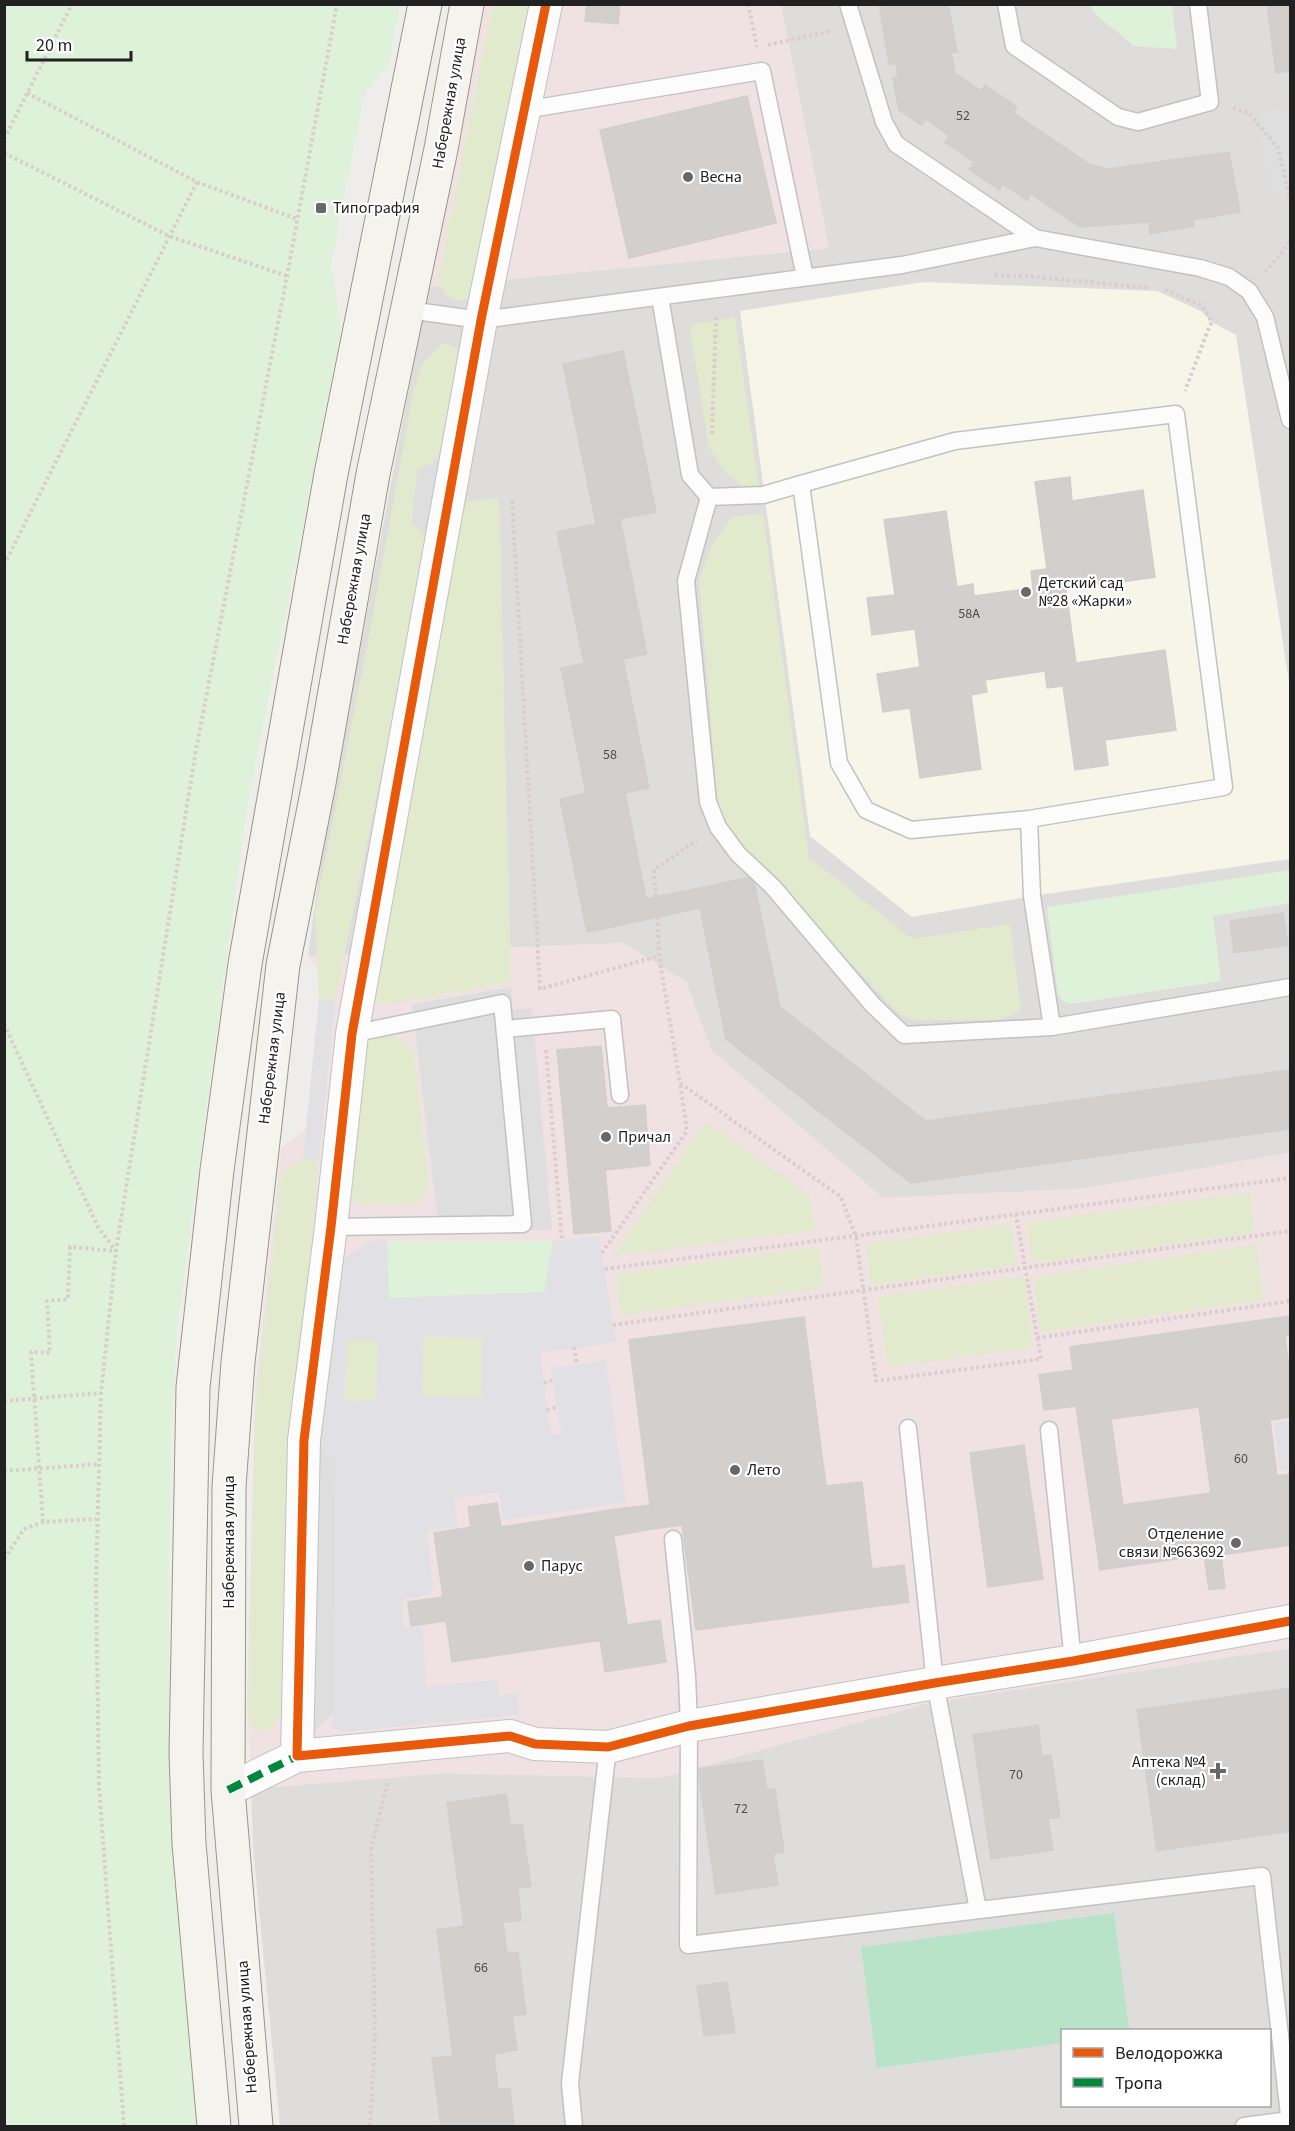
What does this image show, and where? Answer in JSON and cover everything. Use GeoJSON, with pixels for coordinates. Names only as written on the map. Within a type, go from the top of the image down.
{"type":"FeatureCollection","features":[{"type":"Feature","properties":{"kind":"main road","name":"Набережная улица"},"geometry":{"type":"LineString","coordinates":[[256,2127],[228,1790],[229,1487],[237,1374],[283,965],[319,783],[331,474],[426,4]]}},
{"type":"Feature","properties":{"kind":"main road","name":"Набережная улица"},"geometry":{"type":"LineString","coordinates":[[214,2127],[189,1845],[186,1753],[193,1387],[217,1170],[245,964],[326,634],[373,474],[441,149],[467,4]]}},
{"type":"Feature","properties":{"kind":"street"},"geometry":{"type":"LineString","coordinates":[[297,1756],[304,1440],[331,1227],[352,1034],[481,320],[546,4]]}},
{"type":"Feature","properties":{"kind":"street"},"geometry":{"type":"LineString","coordinates":[[228,1790],[297,1756],[510,1736],[535,1744],[609,1748],[689,1726],[1074,1661],[1290,1621]]}},
{"type":"Feature","properties":{"kind":"lane"},"geometry":{"type":"LineString","coordinates":[[849,4],[884,122],[897,144],[1035,238]]}},
{"type":"Feature","properties":{"kind":"lane"},"geometry":{"type":"LineString","coordinates":[[1006,4],[1014,46],[1118,117],[1138,122],[1210,102],[1198,4]]}},
{"type":"Feature","properties":{"kind":"lane"},"geometry":{"type":"LineString","coordinates":[[524,110],[762,71],[806,277]]}},
{"type":"Feature","properties":{"kind":"lane"},"geometry":{"type":"LineString","coordinates":[[408,310],[481,320],[902,265],[1035,238],[1200,268],[1229,277],[1249,291],[1265,317],[1290,420]]}},
{"type":"Feature","properties":{"kind":"lane"},"geometry":{"type":"LineString","coordinates":[[660,297],[690,475],[709,497]]}},
{"type":"Feature","properties":{"kind":"lane"},"geometry":{"type":"LineString","coordinates":[[709,497],[764,495],[801,484],[955,441],[1176,414],[1224,787],[1029,819],[911,830],[866,810],[839,763],[801,484]]}},
{"type":"Feature","properties":{"kind":"lane"},"geometry":{"type":"LineString","coordinates":[[709,497],[686,581],[708,802],[718,826],[738,854],[773,887],[872,1004],[904,1035],[1052,1027],[1290,987]]}},
{"type":"Feature","properties":{"kind":"lane"},"geometry":{"type":"LineString","coordinates":[[1029,819],[1032,896],[1052,1027]]}},
{"type":"Feature","properties":{"kind":"lane"},"geometry":{"type":"LineString","coordinates":[[331,1227],[523,1224],[502,1003],[352,1034]]}},
{"type":"Feature","properties":{"kind":"lane"},"geometry":{"type":"LineString","coordinates":[[505,1029],[612,1019],[620,1095]]}},
{"type":"Feature","properties":{"kind":"lane"},"geometry":{"type":"LineString","coordinates":[[908,1428],[935,1683],[978,1910]]}},
{"type":"Feature","properties":{"kind":"lane"},"geometry":{"type":"LineString","coordinates":[[1050,1430],[1074,1661]]}},
{"type":"Feature","properties":{"kind":"lane"},"geometry":{"type":"LineString","coordinates":[[673,1539],[687,1676],[689,1726],[688,1945],[1262,1876],[1290,2122],[1244,2127]]}},
{"type":"Feature","properties":{"kind":"lane"},"geometry":{"type":"LineString","coordinates":[[574,2127],[570,2083],[586,1929],[609,1748]]}},
{"type":"Feature","properties":{"kind":"path"},"geometry":{"type":"LineString","coordinates":[[4,139],[72,4]]}},
{"type":"Feature","properties":{"kind":"path"},"geometry":{"type":"LineString","coordinates":[[124,2127],[99,1786],[96,1519],[100,1394],[116,1251],[195,755],[337,4]]}},
{"type":"Feature","properties":{"kind":"path"},"geometry":{"type":"LineString","coordinates":[[748,4],[762,71]]}},
{"type":"Feature","properties":{"kind":"path"},"geometry":{"type":"LineString","coordinates":[[757,47],[855,26]]}},
{"type":"Feature","properties":{"kind":"path"},"geometry":{"type":"LineString","coordinates":[[27,93],[197,182],[297,219]]}},
{"type":"Feature","properties":{"kind":"path"},"geometry":{"type":"LineString","coordinates":[[1210,102],[1250,112],[1278,148],[1290,198]]}},
{"type":"Feature","properties":{"kind":"path"},"geometry":{"type":"LineString","coordinates":[[4,153],[169,236],[287,276]]}},
{"type":"Feature","properties":{"kind":"path"},"geometry":{"type":"LineString","coordinates":[[4,565],[197,182]]}},
{"type":"Feature","properties":{"kind":"path"},"geometry":{"type":"LineString","coordinates":[[1249,291],[1290,242]]}},
{"type":"Feature","properties":{"kind":"path"},"geometry":{"type":"LineString","coordinates":[[993,275],[1150,288]]}},
{"type":"Feature","properties":{"kind":"path"},"geometry":{"type":"LineString","coordinates":[[1162,289],[1201,305],[1212,322],[1176,414]]}},
{"type":"Feature","properties":{"kind":"path"},"geometry":{"type":"LineString","coordinates":[[712,438],[716,308]]}},
{"type":"Feature","properties":{"kind":"path"},"geometry":{"type":"LineString","coordinates":[[512,501],[540,989],[562,1240]]}},
{"type":"Feature","properties":{"kind":"path"},"geometry":{"type":"LineString","coordinates":[[656,897],[654,870],[718,826]]}},
{"type":"Feature","properties":{"kind":"path"},"geometry":{"type":"LineString","coordinates":[[602,1253],[687,1131],[659,956],[658,917]]}},
{"type":"Feature","properties":{"kind":"path"},"geometry":{"type":"LineString","coordinates":[[540,989],[659,956]]}},
{"type":"Feature","properties":{"kind":"path"},"geometry":{"type":"LineString","coordinates":[[4,1024],[98,1227],[116,1251]]}},
{"type":"Feature","properties":{"kind":"path"},"geometry":{"type":"LineString","coordinates":[[680,1083],[841,1197],[856,1237],[876,1381],[1041,1359],[1016,1215]]}},
{"type":"Feature","properties":{"kind":"path"},"geometry":{"type":"LineString","coordinates":[[605,1269],[1290,1178]]}},
{"type":"Feature","properties":{"kind":"path"},"geometry":{"type":"LineString","coordinates":[[613,1324],[1290,1231]]}},
{"type":"Feature","properties":{"kind":"path"},"geometry":{"type":"LineString","coordinates":[[43,1522],[31,1352],[50,1353],[47,1301],[68,1299],[70,1246],[116,1251]]}},
{"type":"Feature","properties":{"kind":"path"},"geometry":{"type":"LineString","coordinates":[[1037,1338],[1290,1301]]}},
{"type":"Feature","properties":{"kind":"path"},"geometry":{"type":"LineString","coordinates":[[574,1347],[577,1364]]}},
{"type":"Feature","properties":{"kind":"path"},"geometry":{"type":"LineString","coordinates":[[544,1383],[553,1380]]}},
{"type":"Feature","properties":{"kind":"path"},"geometry":{"type":"LineString","coordinates":[[4,1401],[100,1394]]}},
{"type":"Feature","properties":{"kind":"path"},"geometry":{"type":"LineString","coordinates":[[547,1410],[557,1407]]}},
{"type":"Feature","properties":{"kind":"path"},"geometry":{"type":"LineString","coordinates":[[4,1472],[99,1464]]}},
{"type":"Feature","properties":{"kind":"path"},"geometry":{"type":"LineString","coordinates":[[4,1558],[24,1529],[43,1522],[96,1519]]}},
{"type":"Feature","properties":{"kind":"path"},"geometry":{"type":"LineString","coordinates":[[370,2127],[375,2037],[371,1850],[394,1747]]}},
{"type":"Feature","properties":{"kind":"shaded area"},"geometry":{"type":"Polygon","coordinates":[[[485,5],[781,5],[829,248],[428,287],[485,5]]]}},
{"type":"Feature","properties":{"kind":"shaded area"},"geometry":{"type":"Polygon","coordinates":[[[781,5],[1290,5],[1290,1153],[1081,1189],[883,1198],[711,1050],[686,982],[623,943],[308,956],[323,845],[428,287],[829,248],[781,5]]]}},
{"type":"Feature","properties":{"kind":"shaded area"},"geometry":{"type":"Polygon","coordinates":[[[1290,108],[1290,194],[1270,197],[1258,112],[1290,108]]]}},
{"type":"Feature","properties":{"kind":"shaded area","name":"Детский сад №28 «Жарки»"},"geometry":{"type":"Polygon","coordinates":[[[923,282],[1157,291],[1201,311],[1212,322],[1236,335],[1290,689],[1290,859],[1032,896],[912,917],[810,836],[740,311],[923,282]]]}},
{"type":"Feature","properties":{"kind":"shaded area"},"geometry":{"type":"Polygon","coordinates":[[[444,455],[429,539],[412,522],[417,471],[444,455]]]}},
{"type":"Feature","properties":{"kind":"shaded area"},"geometry":{"type":"Polygon","coordinates":[[[623,943],[686,982],[711,1050],[883,1198],[1081,1189],[1290,1153],[1290,1648],[928,1703],[660,1778],[444,1773],[251,1789],[247,1699],[255,1391],[281,1148],[314,1122],[329,990],[308,956],[623,943]]]}},
{"type":"Feature","properties":{"kind":"shaded area"},"geometry":{"type":"Polygon","coordinates":[[[511,987],[513,1010],[532,1008],[552,1230],[439,1231],[412,1004],[511,987]]]}},
{"type":"Feature","properties":{"kind":"shaded area"},"geometry":{"type":"Polygon","coordinates":[[[319,999],[335,1001],[319,1160],[303,1159],[319,999]]]}},
{"type":"Feature","properties":{"kind":"shaded area"},"geometry":{"type":"Polygon","coordinates":[[[599,1236],[616,1342],[540,1353],[551,1435],[561,1433],[551,1368],[606,1360],[626,1502],[503,1520],[499,1492],[454,1498],[458,1527],[427,1531],[433,1588],[431,1594],[403,1600],[403,1628],[423,1627],[426,1686],[497,1680],[499,1696],[517,1693],[519,1715],[342,1732],[330,1727],[334,1712],[336,1461],[313,1440],[336,1262],[372,1241],[387,1241],[389,1298],[544,1292],[553,1241],[599,1236]],[[424,1336],[422,1396],[481,1398],[483,1338],[424,1336]],[[347,1340],[345,1400],[376,1401],[378,1341],[347,1340]]]}},
{"type":"Feature","properties":{"kind":"shaded area"},"geometry":{"type":"Polygon","coordinates":[[[1290,1421],[1290,1469],[1280,1471],[1274,1423],[1290,1421]]]}},
{"type":"Feature","properties":{"kind":"shaded area"},"geometry":{"type":"Polygon","coordinates":[[[313,1440],[336,1461],[334,1712],[311,1735],[313,1440]]]}},
{"type":"Feature","properties":{"kind":"shaded area"},"geometry":{"type":"Polygon","coordinates":[[[1290,1648],[1290,2126],[280,2126],[253,1847],[251,1789],[444,1773],[660,1778],[928,1703],[1290,1648]]]}},
{"type":"Feature","properties":{"kind":"green space"},"geometry":{"type":"Polygon","coordinates":[[[5,5],[400,5],[389,63],[364,95],[331,264],[341,330],[246,813],[177,1329],[171,1435],[169,1800],[200,2126],[5,2126],[5,5]]]}},
{"type":"Feature","properties":{"kind":"green space"},"geometry":{"type":"Polygon","coordinates":[[[495,5],[536,5],[473,296],[459,300],[449,297],[445,292],[439,274],[491,13],[495,5]]]}},
{"type":"Feature","properties":{"kind":"green space"},"geometry":{"type":"Polygon","coordinates":[[[1091,5],[1172,5],[1177,49],[1134,46],[1092,11],[1091,5]]]}},
{"type":"Feature","properties":{"kind":"green space"},"geometry":{"type":"Polygon","coordinates":[[[735,317],[759,489],[749,490],[743,487],[724,471],[709,447],[690,330],[694,324],[735,317]]]}},
{"type":"Feature","properties":{"kind":"green space"},"geometry":{"type":"Polygon","coordinates":[[[441,344],[453,346],[462,355],[444,455],[417,472],[412,522],[429,539],[335,1001],[319,999],[315,912],[367,647],[414,388],[422,365],[441,344]]]}},
{"type":"Feature","properties":{"kind":"green space"},"geometry":{"type":"Polygon","coordinates":[[[499,498],[511,982],[381,1005],[370,998],[453,503],[499,498]]]}},
{"type":"Feature","properties":{"kind":"green space"},"geometry":{"type":"Polygon","coordinates":[[[763,514],[809,857],[912,939],[1010,924],[1021,1009],[1010,1016],[997,1020],[922,1020],[909,1019],[898,1013],[733,838],[718,806],[699,579],[713,543],[732,517],[763,514]]]}},
{"type":"Feature","properties":{"kind":"green space"},"geometry":{"type":"Polygon","coordinates":[[[1290,870],[1290,903],[1213,916],[1221,981],[1071,1004],[1063,1001],[1058,995],[1047,907],[1290,870]]]}},
{"type":"Feature","properties":{"kind":"green space"},"geometry":{"type":"Polygon","coordinates":[[[391,1036],[404,1041],[414,1052],[429,1188],[423,1198],[414,1205],[359,1204],[350,1196],[362,1046],[369,1041],[391,1036]]]}},
{"type":"Feature","properties":{"kind":"green space"},"geometry":{"type":"Polygon","coordinates":[[[712,1125],[810,1196],[816,1230],[613,1256],[701,1128],[712,1125]]]}},
{"type":"Feature","properties":{"kind":"green space"},"geometry":{"type":"Polygon","coordinates":[[[303,1159],[319,1160],[293,1436],[287,1702],[273,1728],[266,1732],[248,1722],[255,1413],[282,1171],[303,1159]]]}},
{"type":"Feature","properties":{"kind":"green space"},"geometry":{"type":"Polygon","coordinates":[[[1250,1193],[1255,1233],[1033,1263],[1027,1222],[1250,1193]]]}},
{"type":"Feature","properties":{"kind":"green space"},"geometry":{"type":"Polygon","coordinates":[[[1011,1224],[1017,1265],[871,1285],[866,1244],[1011,1224]]]}},
{"type":"Feature","properties":{"kind":"green space"},"geometry":{"type":"Polygon","coordinates":[[[387,1241],[553,1241],[545,1292],[388,1298],[387,1241]]]}},
{"type":"Feature","properties":{"kind":"green space"},"geometry":{"type":"Polygon","coordinates":[[[1256,1245],[1264,1300],[1041,1332],[1033,1277],[1256,1245]]]}},
{"type":"Feature","properties":{"kind":"green space"},"geometry":{"type":"Polygon","coordinates":[[[819,1247],[824,1288],[621,1315],[616,1274],[819,1247]]]}},
{"type":"Feature","properties":{"kind":"green space"},"geometry":{"type":"Polygon","coordinates":[[[1024,1277],[1033,1347],[888,1367],[878,1297],[1024,1277]]]}},
{"type":"Feature","properties":{"kind":"green space"},"geometry":{"type":"Polygon","coordinates":[[[424,1335],[483,1338],[481,1398],[422,1396],[424,1335]]]}},
{"type":"Feature","properties":{"kind":"green space"},"geometry":{"type":"Polygon","coordinates":[[[347,1340],[378,1341],[376,1401],[345,1400],[347,1340]]]}},
{"type":"Feature","properties":{"kind":"green space"},"geometry":{"type":"Polygon","coordinates":[[[1114,1913],[1129,2029],[1061,2029],[1061,2043],[877,2068],[861,1947],[1114,1913]]]}},
{"type":"Feature","properties":{"kind":"building"},"geometry":{"type":"Polygon","coordinates":[[[587,4],[620,4],[618,24],[585,21],[587,4]]]}},
{"type":"Feature","properties":{"kind":"building"},"geometry":{"type":"Polygon","coordinates":[[[879,4],[948,4],[957,52],[951,53],[955,73],[981,91],[985,85],[1017,107],[1013,113],[1089,164],[1108,169],[1229,152],[1240,212],[1193,220],[1194,226],[1150,234],[1149,222],[1080,227],[1031,194],[1027,200],[1003,184],[999,190],[969,169],[974,162],[945,142],[949,136],[926,119],[921,125],[899,110],[893,78],[898,77],[896,64],[889,64],[879,4]]]}},
{"type":"Feature","properties":{"kind":"building"},"geometry":{"type":"Polygon","coordinates":[[[1267,4],[1290,4],[1290,71],[1276,73],[1267,4]]]}},
{"type":"Feature","properties":{"kind":"building","name":"Весна"},"geometry":{"type":"Polygon","coordinates":[[[747,96],[776,223],[629,258],[600,130],[747,96]]]}},
{"type":"Feature","properties":{"kind":"building"},"geometry":{"type":"Polygon","coordinates":[[[623,351],[656,512],[620,519],[647,654],[623,659],[649,788],[625,793],[646,899],[753,877],[780,1007],[926,1121],[1290,1070],[1290,1129],[911,1183],[726,1039],[700,908],[587,932],[560,799],[586,793],[561,668],[584,663],[557,532],[596,524],[563,364],[623,351]]]}},
{"type":"Feature","properties":{"kind":"building"},"geometry":{"type":"Polygon","coordinates":[[[1070,477],[1072,501],[1143,490],[1155,577],[1066,590],[1076,663],[1165,650],[1176,730],[1105,740],[1108,765],[1075,770],[1063,686],[1047,688],[1045,671],[985,680],[987,692],[971,695],[981,769],[920,778],[910,708],[883,712],[877,674],[920,667],[915,629],[872,635],[867,598],[895,595],[884,520],[946,511],[957,587],[973,584],[974,596],[1033,588],[1031,571],[1047,569],[1035,482],[1070,477]]]}},
{"type":"Feature","properties":{"kind":"building"},"geometry":{"type":"Polygon","coordinates":[[[1283,913],[1288,945],[1234,953],[1230,921],[1283,913]]]}},
{"type":"Feature","properties":{"kind":"building","name":"Причал"},"geometry":{"type":"Polygon","coordinates":[[[601,1046],[607,1108],[645,1105],[650,1165],[605,1170],[611,1231],[574,1234],[557,1050],[601,1046]]]}},
{"type":"Feature","properties":{"kind":"building"},"geometry":{"type":"Polygon","coordinates":[[[1290,1316],[1290,1335],[1285,1336],[1290,1376],[1290,1417],[1270,1420],[1277,1476],[1290,1474],[1290,1545],[1221,1555],[1225,1588],[1209,1590],[1204,1555],[1100,1570],[1076,1406],[1044,1410],[1039,1375],[1073,1370],[1070,1347],[1290,1316]],[[1199,1407],[1111,1419],[1123,1505],[1211,1493],[1199,1407]]]}},
{"type":"Feature","properties":{"kind":"building","name":"Лето"},"geometry":{"type":"Polygon","coordinates":[[[804,1317],[826,1486],[862,1482],[872,1569],[904,1565],[909,1602],[696,1630],[682,1525],[653,1529],[629,1340],[804,1317]]]}},
{"type":"Feature","properties":{"kind":"building"},"geometry":{"type":"Polygon","coordinates":[[[1024,1445],[1043,1579],[988,1587],[970,1453],[1024,1445]]]}},
{"type":"Feature","properties":{"kind":"building","name":"Парус"},"geometry":{"type":"Polygon","coordinates":[[[497,1503],[501,1527],[610,1510],[629,1636],[452,1662],[446,1621],[411,1626],[408,1602],[443,1597],[434,1533],[471,1527],[468,1507],[497,1503]]]}},
{"type":"Feature","properties":{"kind":"building"},"geometry":{"type":"Polygon","coordinates":[[[650,1505],[653,1529],[614,1536],[610,1510],[650,1505]]]}},
{"type":"Feature","properties":{"kind":"building"},"geometry":{"type":"Polygon","coordinates":[[[660,1620],[666,1662],[605,1672],[600,1640],[629,1636],[627,1625],[660,1620]]]}},
{"type":"Feature","properties":{"kind":"building","name":"Аптека №4 (склад)"},"geometry":{"type":"Polygon","coordinates":[[[1290,1688],[1290,1831],[1157,1851],[1137,1710],[1290,1688]]]}},
{"type":"Feature","properties":{"kind":"building"},"geometry":{"type":"Polygon","coordinates":[[[1038,1725],[1042,1756],[1051,1755],[1060,1817],[1048,1819],[1053,1850],[991,1859],[973,1735],[1038,1725]]]}},
{"type":"Feature","properties":{"kind":"building"},"geometry":{"type":"Polygon","coordinates":[[[762,1760],[767,1790],[775,1789],[784,1852],[773,1854],[778,1885],[716,1894],[698,1769],[762,1760]]]}},
{"type":"Feature","properties":{"kind":"building"},"geometry":{"type":"Polygon","coordinates":[[[506,1794],[511,1826],[522,1824],[531,1886],[518,1888],[521,1920],[503,1922],[507,1953],[518,1952],[526,2014],[512,2016],[517,2050],[494,2054],[498,2090],[510,2088],[514,2126],[441,2126],[432,2058],[453,2056],[437,1930],[464,1926],[447,1803],[506,1794]]]}},
{"type":"Feature","properties":{"kind":"building"},"geometry":{"type":"Polygon","coordinates":[[[727,1982],[735,2032],[704,2036],[697,1986],[727,1982]]]}},
{"type":"Feature","properties":{"kind":"marked path"},"geometry":{"type":"LineString","coordinates":[[228,1790],[297,1756]]}},
{"type":"Feature","properties":{"kind":"cycle path"},"geometry":{"type":"LineString","coordinates":[[546,4],[481,320],[352,1034],[331,1227],[304,1440],[297,1756],[510,1736],[535,1744],[608,1747],[689,1726],[1073,1661],[1290,1621]]}},
{"type":"Feature","properties":{"kind":"place","name":"Весна"},"geometry":{"type":"Point","coordinates":[688,177]}},
{"type":"Feature","properties":{"kind":"place","name":"Типография"},"geometry":{"type":"Point","coordinates":[321,208]}},
{"type":"Feature","properties":{"kind":"place","name":"Детский сад №28 «Жарки»"},"geometry":{"type":"Point","coordinates":[1026,592]}},
{"type":"Feature","properties":{"kind":"place","name":"Причал"},"geometry":{"type":"Point","coordinates":[606,1137]}},
{"type":"Feature","properties":{"kind":"place","name":"Лето"},"geometry":{"type":"Point","coordinates":[735,1470]}},
{"type":"Feature","properties":{"kind":"place","name":"Отделение связи №663692"},"geometry":{"type":"Point","coordinates":[1236,1543]}},
{"type":"Feature","properties":{"kind":"place","name":"Парус"},"geometry":{"type":"Point","coordinates":[529,1566]}},
{"type":"Feature","properties":{"kind":"place","name":"Аптека №4 (склад)"},"geometry":{"type":"Point","coordinates":[1218,1771]}}]}
